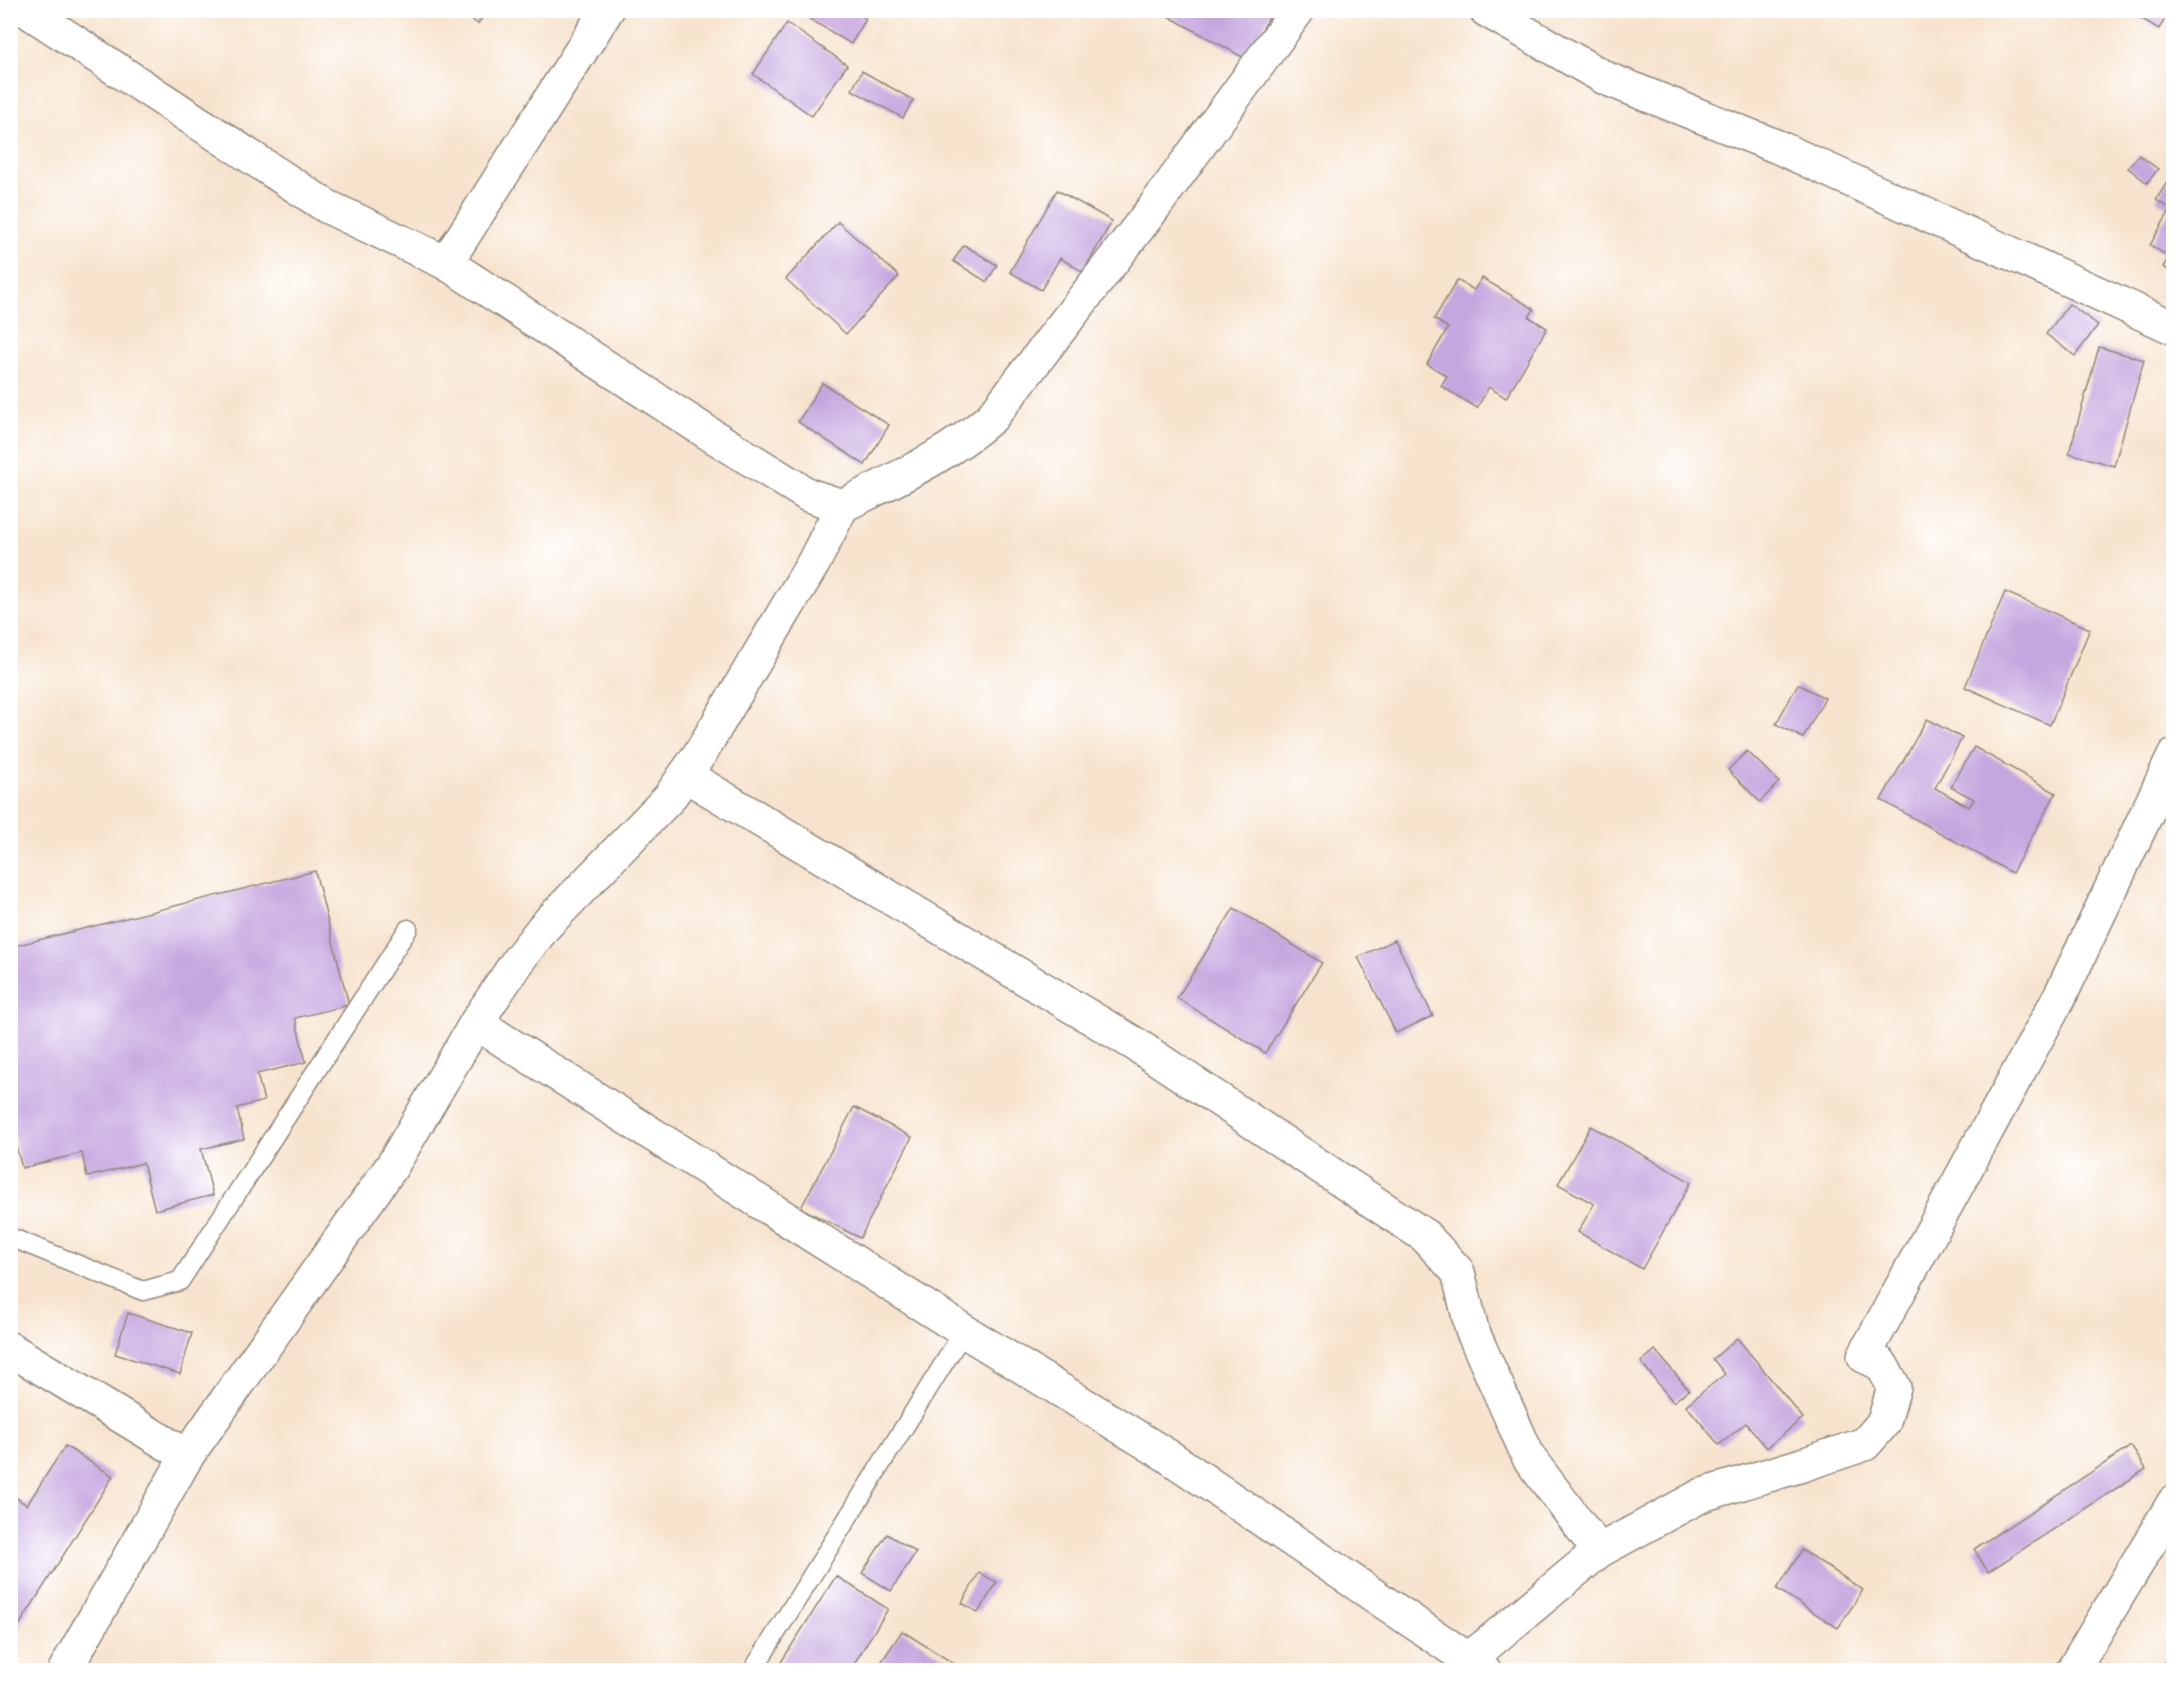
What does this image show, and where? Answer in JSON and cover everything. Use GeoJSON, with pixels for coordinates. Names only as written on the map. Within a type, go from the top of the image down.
{"type":"FeatureCollection","features":[{"type":"Feature","properties":{"kind":"street"},"geometry":{"type":"LineString","coordinates":[[26,10],[326,206],[447,263],[698,427],[798,489],[808,495],[842,506]]}},
{"type":"Feature","properties":{"kind":"street"},"geometry":{"type":"LineString","coordinates":[[447,263],[607,10]]}},
{"type":"Feature","properties":{"kind":"street"},"geometry":{"type":"LineString","coordinates":[[65,1671],[187,1456],[392,1166],[476,1023],[519,959],[544,927],[669,798],[685,776],[814,562],[842,506],[945,452],[969,437],[992,417],[1155,206],[1298,10]]}},
{"type":"Feature","properties":{"kind":"street"},"geometry":{"type":"LineString","coordinates":[[1486,10],[1605,78],[1778,147],[2174,328]]}},
{"type":"Feature","properties":{"kind":"street"},"geometry":{"type":"LineString","coordinates":[[476,1023],[964,1331],[1168,1456],[1471,1667],[1599,1551],[1702,1495],[1865,1444],[1884,1422],[1894,1387],[1881,1364],[1864,1356],[2061,994],[2174,756]]}},
{"type":"Feature","properties":{"kind":"street"},"geometry":{"type":"LineString","coordinates":[[685,776],[1135,1044],[1425,1236],[1458,1272],[1472,1330],[1529,1458],[1599,1551]]}},
{"type":"Feature","properties":{"kind":"street"},"geometry":{"type":"LineString","coordinates":[[10,1349],[187,1456]]}},
{"type":"Feature","properties":{"kind":"street"},"geometry":{"type":"LineString","coordinates":[[2073,1671],[2174,1502]]}},
{"type":"Feature","properties":{"kind":"lane"},"geometry":{"type":"LineString","coordinates":[[10,1237],[142,1291],[180,1281],[408,929]]}},
{"type":"Feature","properties":{"kind":"lane"},"geometry":{"type":"LineString","coordinates":[[753,1671],[964,1331]]}},
{"type":"Feature","properties":{"kind":"building"},"geometry":{"type":"Polygon","coordinates":[[[457,10],[487,10],[478,24],[457,10]]]}},
{"type":"Feature","properties":{"kind":"building"},"geometry":{"type":"Polygon","coordinates":[[[795,10],[852,10],[866,19],[851,44],[795,10]]]}},
{"type":"Feature","properties":{"kind":"building"},"geometry":{"type":"Polygon","coordinates":[[[1157,10],[1273,10],[1246,59],[1157,10]]]}},
{"type":"Feature","properties":{"kind":"building"},"geometry":{"type":"Polygon","coordinates":[[[2127,10],[2166,10],[2169,12],[2159,29],[2127,10]]]}},
{"type":"Feature","properties":{"kind":"building"},"geometry":{"type":"Polygon","coordinates":[[[787,23],[847,65],[812,116],[753,74],[787,23]]]}},
{"type":"Feature","properties":{"kind":"building"},"geometry":{"type":"Polygon","coordinates":[[[862,71],[913,100],[903,118],[852,90],[862,71]]]}},
{"type":"Feature","properties":{"kind":"building"},"geometry":{"type":"Polygon","coordinates":[[[2139,155],[2158,169],[2147,183],[2128,168],[2139,155]]]}},
{"type":"Feature","properties":{"kind":"building"},"geometry":{"type":"Polygon","coordinates":[[[2174,171],[2174,273],[2163,267],[2169,257],[2150,245],[2171,209],[2156,200],[2174,171]]]}},
{"type":"Feature","properties":{"kind":"building"},"geometry":{"type":"Polygon","coordinates":[[[1057,190],[1112,221],[1083,272],[1060,258],[1041,290],[1010,272],[1057,190]]]}},
{"type":"Feature","properties":{"kind":"building"},"geometry":{"type":"Polygon","coordinates":[[[838,222],[899,276],[846,334],[786,279],[838,222]]]}},
{"type":"Feature","properties":{"kind":"building"},"geometry":{"type":"Polygon","coordinates":[[[964,245],[997,265],[987,282],[953,261],[964,245]]]}},
{"type":"Feature","properties":{"kind":"building"},"geometry":{"type":"Polygon","coordinates":[[[1482,278],[1534,309],[1529,317],[1547,328],[1506,398],[1489,387],[1477,408],[1441,386],[1447,376],[1427,364],[1448,328],[1434,319],[1457,280],[1474,290],[1482,278]]]}},
{"type":"Feature","properties":{"kind":"building"},"geometry":{"type":"Polygon","coordinates":[[[2069,304],[2098,325],[2075,356],[2046,334],[2069,304]]]}},
{"type":"Feature","properties":{"kind":"building"},"geometry":{"type":"Polygon","coordinates":[[[2099,347],[2144,360],[2114,466],[2069,453],[2099,347]]]}},
{"type":"Feature","properties":{"kind":"building"},"geometry":{"type":"Polygon","coordinates":[[[822,383],[889,425],[865,465],[798,422],[822,383]]]}},
{"type":"Feature","properties":{"kind":"building"},"geometry":{"type":"Polygon","coordinates":[[[2005,592],[2090,629],[2050,725],[1965,687],[2005,592]]]}},
{"type":"Feature","properties":{"kind":"building"},"geometry":{"type":"Polygon","coordinates":[[[1798,684],[1825,698],[1803,738],[1776,724],[1798,684]]]}},
{"type":"Feature","properties":{"kind":"building"},"geometry":{"type":"Polygon","coordinates":[[[1927,719],[1962,738],[1935,788],[1969,807],[1974,799],[1951,787],[1974,747],[2056,793],[2012,873],[1881,800],[1927,719]]]}},
{"type":"Feature","properties":{"kind":"building"},"geometry":{"type":"Polygon","coordinates":[[[1747,751],[1779,782],[1760,802],[1728,770],[1747,751]]]}},
{"type":"Feature","properties":{"kind":"building"},"geometry":{"type":"Polygon","coordinates":[[[315,871],[349,1005],[295,1018],[306,1062],[257,1074],[264,1101],[237,1108],[244,1139],[201,1149],[213,1195],[155,1210],[143,1163],[87,1177],[82,1153],[22,1168],[10,1123],[10,947],[315,871]]]}},
{"type":"Feature","properties":{"kind":"building"},"geometry":{"type":"Polygon","coordinates":[[[1234,908],[1322,963],[1265,1053],[1177,998],[1234,908]]]}},
{"type":"Feature","properties":{"kind":"building"},"geometry":{"type":"Polygon","coordinates":[[[1395,940],[1433,1016],[1396,1033],[1358,957],[1395,940]]]}},
{"type":"Feature","properties":{"kind":"building"},"geometry":{"type":"Polygon","coordinates":[[[854,1107],[912,1137],[860,1238],[801,1208],[854,1107]]]}},
{"type":"Feature","properties":{"kind":"building"},"geometry":{"type":"Polygon","coordinates":[[[1591,1126],[1691,1182],[1642,1269],[1578,1232],[1594,1204],[1558,1184],[1591,1126]]]}},
{"type":"Feature","properties":{"kind":"building"},"geometry":{"type":"Polygon","coordinates":[[[128,1313],[192,1333],[180,1374],[115,1354],[128,1313]]]}},
{"type":"Feature","properties":{"kind":"building"},"geometry":{"type":"Polygon","coordinates":[[[1737,1338],[1803,1418],[1767,1448],[1746,1423],[1719,1445],[1686,1405],[1725,1374],[1713,1359],[1737,1338]]]}},
{"type":"Feature","properties":{"kind":"building"},"geometry":{"type":"Polygon","coordinates":[[[1655,1350],[1689,1390],[1673,1402],[1641,1362],[1655,1350]]]}},
{"type":"Feature","properties":{"kind":"building"},"geometry":{"type":"Polygon","coordinates":[[[65,1446],[113,1476],[10,1640],[10,1494],[27,1505],[65,1446]]]}},
{"type":"Feature","properties":{"kind":"building"},"geometry":{"type":"Polygon","coordinates":[[[2131,1446],[2146,1469],[1988,1572],[1974,1549],[2131,1446]]]}},
{"type":"Feature","properties":{"kind":"building"},"geometry":{"type":"Polygon","coordinates":[[[887,1534],[916,1552],[891,1591],[862,1573],[887,1534]]]}},
{"type":"Feature","properties":{"kind":"building"},"geometry":{"type":"Polygon","coordinates":[[[1802,1550],[1863,1590],[1838,1628],[1777,1589],[1802,1550]]]}},
{"type":"Feature","properties":{"kind":"building"},"geometry":{"type":"Polygon","coordinates":[[[979,1573],[997,1582],[978,1613],[962,1603],[979,1573]]]}},
{"type":"Feature","properties":{"kind":"building"},"geometry":{"type":"Polygon","coordinates":[[[836,1576],[888,1609],[852,1667],[857,1670],[776,1670],[836,1576]]]}},
{"type":"Feature","properties":{"kind":"building"},"geometry":{"type":"Polygon","coordinates":[[[902,1631],[964,1670],[876,1670],[902,1631]]]}},
{"type":"Feature","properties":{"kind":"building"},"geometry":{"type":"Polygon","coordinates":[[[2174,1646],[2174,1670],[2159,1670],[2174,1646]]]}}]}
